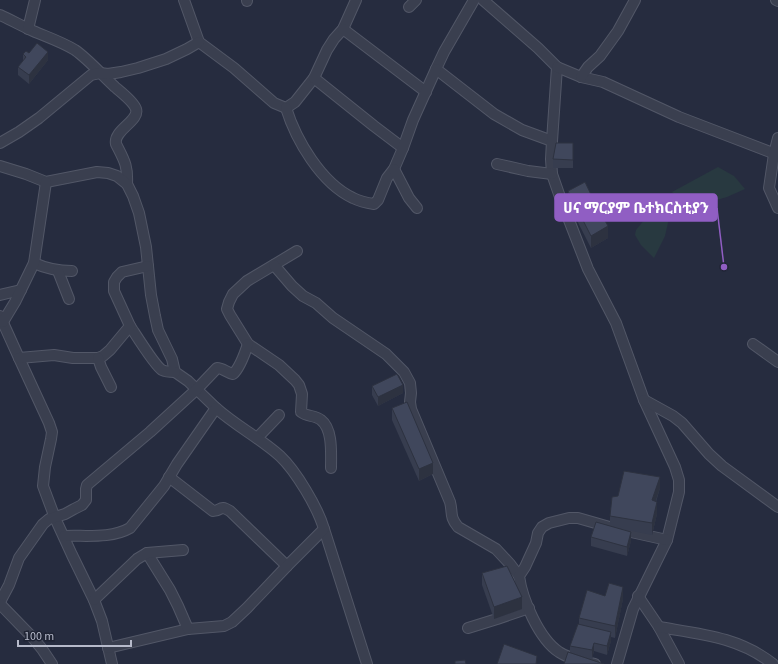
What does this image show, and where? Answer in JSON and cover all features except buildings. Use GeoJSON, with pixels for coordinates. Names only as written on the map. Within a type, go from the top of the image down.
{"type":"FeatureCollection","features":[{"type":"Feature","properties":{"kind":"street"},"geometry":{"type":"LineString","coordinates":[[28,28],[35,0]]}},
{"type":"Feature","properties":{"kind":"street"},"geometry":{"type":"LineString","coordinates":[[184,0],[199,42],[234,68],[274,103],[286,108],[301,142],[323,176],[353,199],[374,204],[378,200],[387,178],[394,169],[413,120],[444,52],[474,0]]}},
{"type":"Feature","properties":{"kind":"street"},"geometry":{"type":"LineString","coordinates":[[286,108],[295,102],[314,78],[327,50],[343,29],[356,0]]}},
{"type":"Feature","properties":{"kind":"street"},"geometry":{"type":"LineString","coordinates":[[483,0],[538,48],[557,67],[581,77],[603,82],[679,117],[776,154]]}},
{"type":"Feature","properties":{"kind":"street"},"geometry":{"type":"LineString","coordinates":[[581,77],[588,67],[600,56],[618,31],[632,1]]}},
{"type":"Feature","properties":{"kind":"street"},"geometry":{"type":"LineString","coordinates":[[0,15],[76,51],[136,107],[136,116],[115,140],[128,173],[127,184]]}},
{"type":"Feature","properties":{"kind":"street"},"geometry":{"type":"LineString","coordinates":[[343,29],[426,92]]}},
{"type":"Feature","properties":{"kind":"street"},"geometry":{"type":"LineString","coordinates":[[0,143],[40,118],[91,75],[121,72],[161,61],[199,42]]}},
{"type":"Feature","properties":{"kind":"street"},"geometry":{"type":"LineString","coordinates":[[557,67],[551,159],[552,174],[588,268],[616,323],[644,400],[675,467],[679,480],[679,492],[667,540],[638,596],[617,664]]}},
{"type":"Feature","properties":{"kind":"street"},"geometry":{"type":"LineString","coordinates":[[436,70],[494,114],[522,130],[552,141]]}},
{"type":"Feature","properties":{"kind":"street"},"geometry":{"type":"LineString","coordinates":[[314,78],[403,148]]}},
{"type":"Feature","properties":{"kind":"street"},"geometry":{"type":"LineString","coordinates":[[778,138],[769,188],[778,208]]}},
{"type":"Feature","properties":{"kind":"street"},"geometry":{"type":"LineString","coordinates":[[497,164],[528,171],[552,174]]}},
{"type":"Feature","properties":{"kind":"street"},"geometry":{"type":"LineString","coordinates":[[0,166],[46,182],[97,172],[117,176],[127,184],[133,196],[146,247],[152,302],[158,330],[172,360],[175,372]]}},
{"type":"Feature","properties":{"kind":"street"},"geometry":{"type":"LineString","coordinates":[[394,169],[417,208]]}},
{"type":"Feature","properties":{"kind":"street"},"geometry":{"type":"LineString","coordinates":[[46,182],[34,263],[21,290],[1,319],[52,432],[52,440],[45,467],[43,486],[55,518],[102,620],[112,664]]}},
{"type":"Feature","properties":{"kind":"street"},"geometry":{"type":"LineString","coordinates":[[296,251],[247,281],[233,294],[227,309],[248,344],[278,365],[299,385],[302,394],[301,412],[307,416],[316,417],[325,424],[328,429],[331,468]]}},
{"type":"Feature","properties":{"kind":"street"},"geometry":{"type":"LineString","coordinates":[[34,263],[44,268],[58,271],[72,271]]}},
{"type":"Feature","properties":{"kind":"street"},"geometry":{"type":"LineString","coordinates":[[274,265],[292,286],[303,296],[316,303],[333,318],[386,354],[404,372],[410,383],[411,409],[450,502],[453,522],[458,527],[496,549],[510,564],[519,576],[520,584],[529,608],[548,643],[560,653],[575,659],[595,664]]}},
{"type":"Feature","properties":{"kind":"street"},"geometry":{"type":"LineString","coordinates":[[148,266],[122,272],[114,282],[114,291],[130,326],[155,364],[161,370],[175,372],[188,381],[225,416],[280,456],[290,467],[306,491],[321,520],[367,664]]}},
{"type":"Feature","properties":{"kind":"street"},"geometry":{"type":"LineString","coordinates":[[58,271],[69,299]]}},
{"type":"Feature","properties":{"kind":"street"},"geometry":{"type":"LineString","coordinates":[[0,295],[21,290]]}},
{"type":"Feature","properties":{"kind":"street"},"geometry":{"type":"LineString","coordinates":[[19,358],[54,355],[73,358],[98,358],[110,350],[130,326]]}},
{"type":"Feature","properties":{"kind":"street"},"geometry":{"type":"LineString","coordinates":[[52,664],[38,643],[0,603],[9,585],[19,558],[43,524],[49,519],[65,514],[82,505],[86,500],[87,485],[150,432],[197,389],[217,368],[230,374],[236,372],[248,344]]}},
{"type":"Feature","properties":{"kind":"street"},"geometry":{"type":"LineString","coordinates":[[753,344],[778,362]]}},
{"type":"Feature","properties":{"kind":"street"},"geometry":{"type":"LineString","coordinates":[[98,358],[111,387]]}},
{"type":"Feature","properties":{"kind":"street"},"geometry":{"type":"LineString","coordinates":[[644,400],[673,416],[682,423],[709,454],[722,466],[778,507]]}},
{"type":"Feature","properties":{"kind":"street"},"geometry":{"type":"LineString","coordinates":[[64,536],[103,536],[125,531],[130,528],[164,486],[177,464],[216,408]]}},
{"type":"Feature","properties":{"kind":"street"},"geometry":{"type":"LineString","coordinates":[[257,438],[279,415]]}},
{"type":"Feature","properties":{"kind":"street"},"geometry":{"type":"LineString","coordinates":[[169,477],[213,511],[221,508],[225,508],[230,511],[287,566]]}},
{"type":"Feature","properties":{"kind":"street"},"geometry":{"type":"LineString","coordinates":[[519,576],[525,567],[536,543],[538,533],[542,527],[549,523],[569,518],[578,518],[613,528],[667,540]]}},
{"type":"Feature","properties":{"kind":"street"},"geometry":{"type":"LineString","coordinates":[[108,648],[188,629],[224,626],[232,622],[324,529]]}},
{"type":"Feature","properties":{"kind":"street"},"geometry":{"type":"LineString","coordinates":[[94,600],[127,567],[147,553],[183,550]]}},
{"type":"Feature","properties":{"kind":"street"},"geometry":{"type":"LineString","coordinates":[[147,553],[170,590],[188,629]]}},
{"type":"Feature","properties":{"kind":"street"},"geometry":{"type":"LineString","coordinates":[[638,596],[659,627],[679,664]]}},
{"type":"Feature","properties":{"kind":"street"},"geometry":{"type":"LineString","coordinates":[[468,628],[529,608]]}},
{"type":"Feature","properties":{"kind":"street"},"geometry":{"type":"LineString","coordinates":[[659,627],[716,636],[736,643],[763,656],[773,664]]}},
{"type":"Feature","properties":{"kind":"shaded area"},"geometry":{"type":"Polygon","coordinates":[[[718,167],[734,176],[745,189],[727,197],[688,208],[672,192],[718,167]]]}},
{"type":"Feature","properties":{"kind":"shaded area"},"geometry":{"type":"Polygon","coordinates":[[[659,202],[670,214],[665,236],[654,258],[641,245],[635,235],[636,230],[659,202]]]}},
{"type":"Feature","properties":{"kind":"place","name":"ሀና ማርያም ቤተክርስቲያን"},"geometry":{"type":"Point","coordinates":[724,267]}}]}
